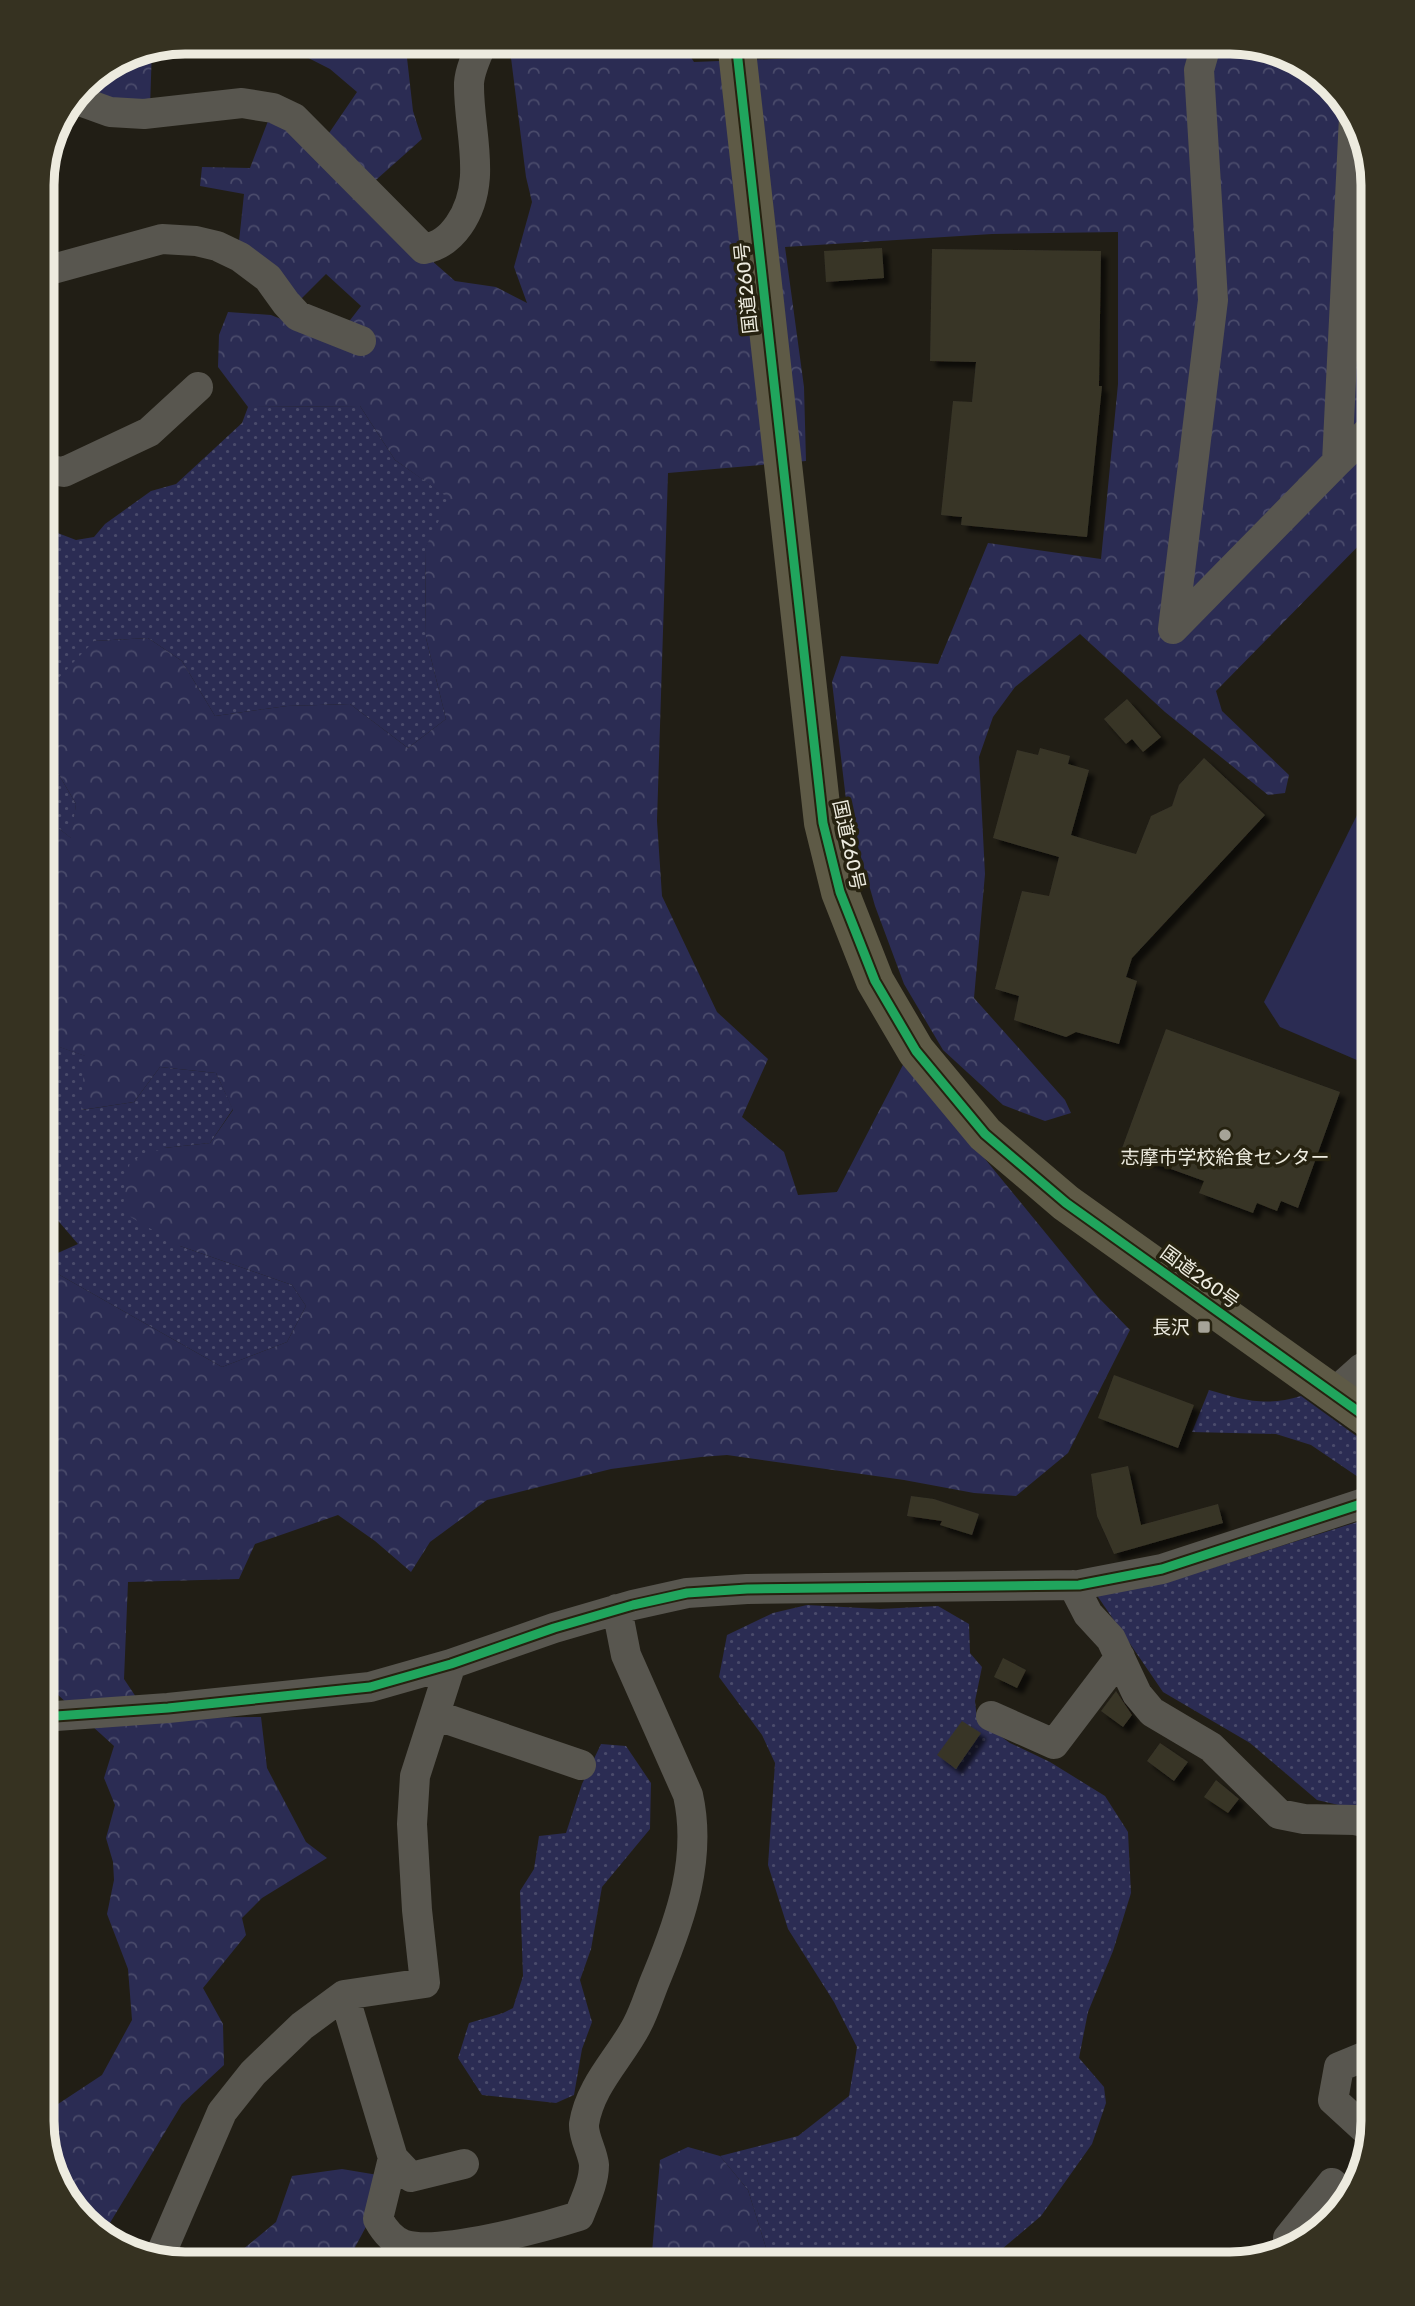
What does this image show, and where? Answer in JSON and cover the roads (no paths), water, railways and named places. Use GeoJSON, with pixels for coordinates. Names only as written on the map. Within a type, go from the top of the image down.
{"type":"FeatureCollection","features":[{"type":"Feature","properties":{"kind":"highway","name":"国道260号"},"geometry":{"type":"LineString","coordinates":[[737,55],[824,824],[840,892],[875,981],[916,1051],[985,1134],[1066,1203],[1361,1413]]}},
{"type":"Feature","properties":{"kind":"street"},"geometry":{"type":"LineString","coordinates":[[84,102],[110,112],[144,114],[242,103],[273,108],[294,118],[424,248],[437,246],[455,232],[472,198],[476,173],[469,81],[477,55]]}},
{"type":"Feature","properties":{"kind":"street"},"geometry":{"type":"LineString","coordinates":[[1203,55],[1199,70],[1213,300],[1173,629],[1361,439]]}},
{"type":"Feature","properties":{"kind":"street"},"geometry":{"type":"LineString","coordinates":[[1337,462],[1358,161]]}},
{"type":"Feature","properties":{"kind":"street"},"geometry":{"type":"LineString","coordinates":[[55,268],[162,239],[196,241],[217,246],[240,257],[268,278],[298,316],[361,341]]}},
{"type":"Feature","properties":{"kind":"street"},"geometry":{"type":"LineString","coordinates":[[55,471],[64,472],[149,432],[198,387]]}},
{"type":"Feature","properties":{"kind":"street"},"geometry":{"type":"LineString","coordinates":[[1334,1394],[1361,1369]]}},
{"type":"Feature","properties":{"kind":"street"},"geometry":{"type":"LineString","coordinates":[[54,1716],[168,1708],[370,1687],[452,1664],[617,1609],[687,1593],[747,1589],[1073,1585],[1162,1569],[1361,1504]]}},
{"type":"Feature","properties":{"kind":"street"},"geometry":{"type":"LineString","coordinates":[[1073,1585],[1088,1614],[1111,1639],[1137,1695],[1152,1712],[1211,1747],[1279,1814],[1304,1819],[1361,1821]]}},
{"type":"Feature","properties":{"kind":"street"},"geometry":{"type":"LineString","coordinates":[[393,2158],[378,2219],[387,2233],[404,2244],[437,2247],[534,2230],[579,2216],[591,2186],[594,2164],[584,2125],[596,2089],[637,2026],[664,1958],[690,1876],[693,1848],[693,1818],[688,1795],[625,1655],[617,1609]]}},
{"type":"Feature","properties":{"kind":"street"},"geometry":{"type":"LineString","coordinates":[[991,1716],[1054,1744],[1120,1657]]}},
{"type":"Feature","properties":{"kind":"street"},"geometry":{"type":"LineString","coordinates":[[163,2249],[222,2112],[253,2073],[302,2026],[344,1994],[425,1983],[412,1824],[415,1776],[452,1664]]}},
{"type":"Feature","properties":{"kind":"street"},"geometry":{"type":"LineString","coordinates":[[435,1715],[581,1765]]}},
{"type":"Feature","properties":{"kind":"street"},"geometry":{"type":"LineString","coordinates":[[344,1994],[393,2158],[411,2177],[464,2164]]}},
{"type":"Feature","properties":{"kind":"street"},"geometry":{"type":"LineString","coordinates":[[1361,2058],[1339,2067],[1333,2100],[1361,2125]]}},
{"type":"Feature","properties":{"kind":"street"},"geometry":{"type":"LineString","coordinates":[[1288,2238],[1332,2183],[1341,2190]]}},
{"type":"Feature","properties":{"kind":"place","name":"志摩市学校給食センター"},"geometry":{"type":"Point","coordinates":[1225,1135]}},
{"type":"Feature","properties":{"kind":"place","name":"長沢"},"geometry":{"type":"Point","coordinates":[1204,1327]}}]}
